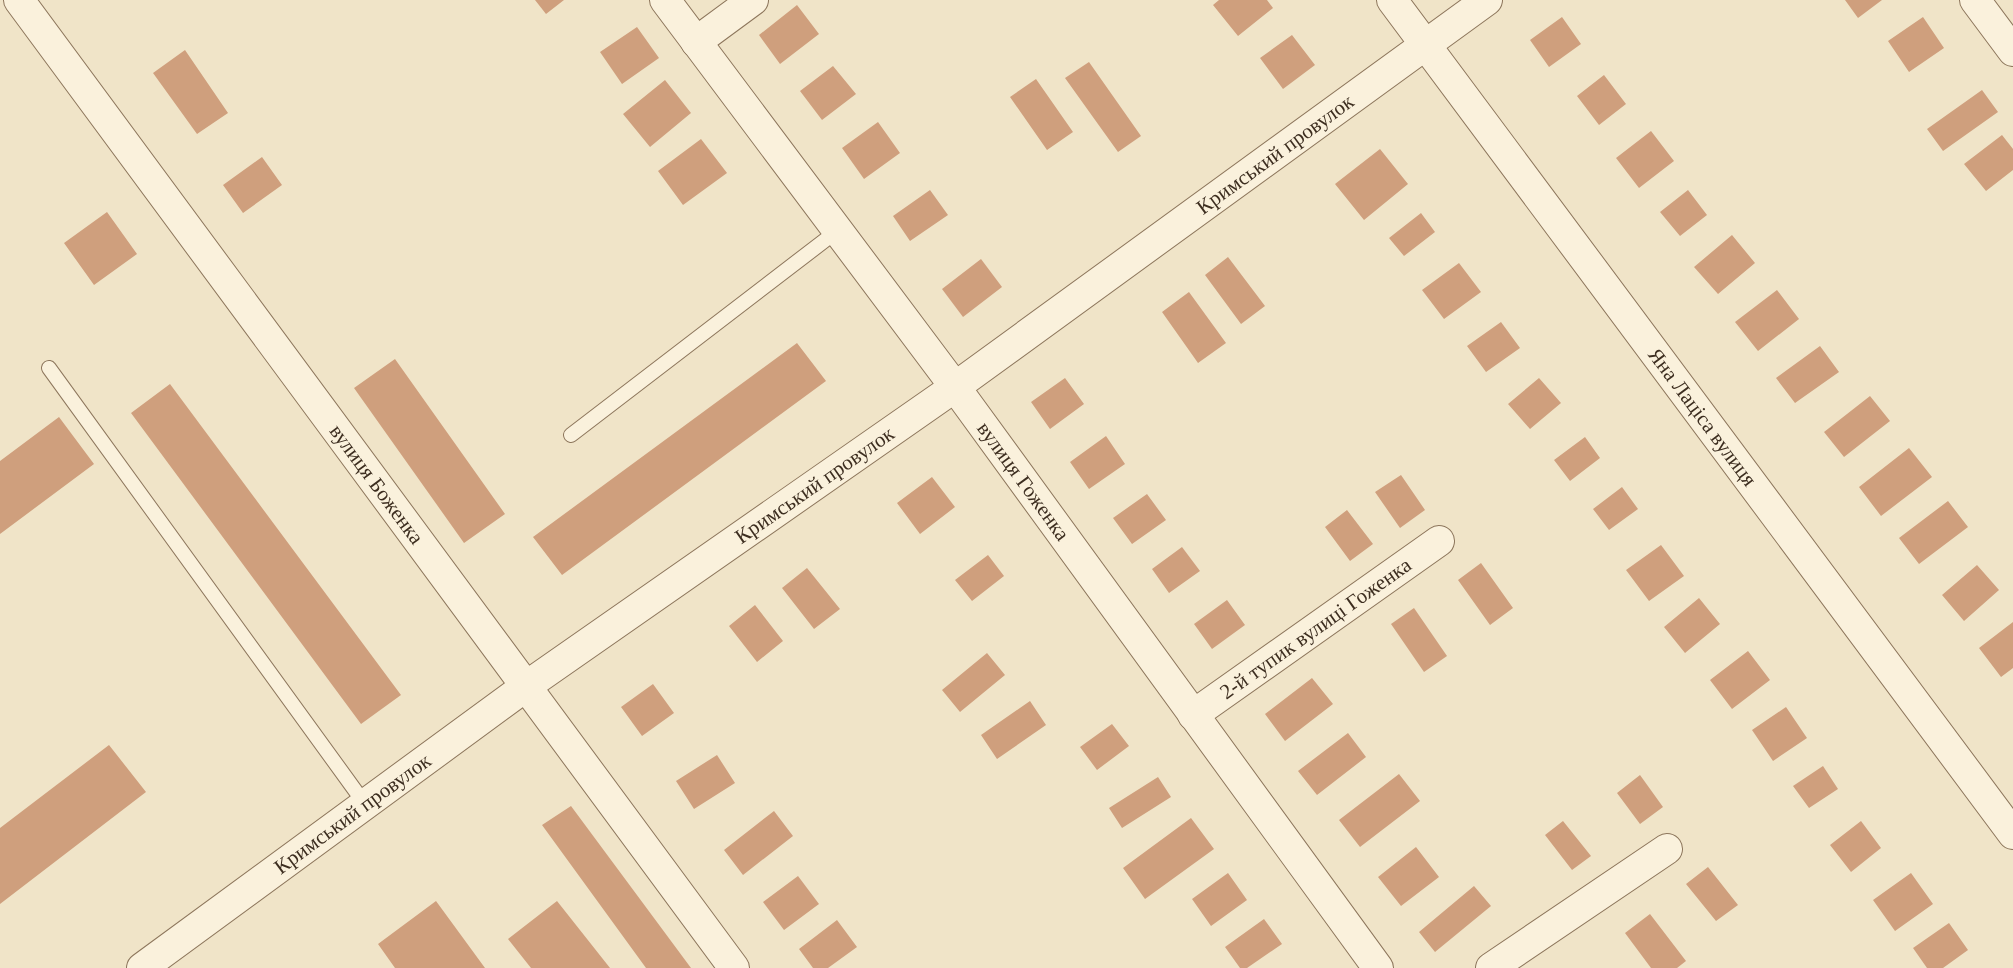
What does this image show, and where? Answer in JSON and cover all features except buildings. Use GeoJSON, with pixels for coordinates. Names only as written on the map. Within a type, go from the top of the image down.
{"type":"FeatureCollection","features":[{"type":"Feature","properties":{"kind":"street"},"geometry":{"type":"LineString","coordinates":[[0,8],[11,0]]}},
{"type":"Feature","properties":{"kind":"street","name":"вулиця Боженка"},"geometry":{"type":"LineString","coordinates":[[19,0],[734,968]]}},
{"type":"Feature","properties":{"kind":"street","name":"вулиця Гоженка"},"geometry":{"type":"LineString","coordinates":[[665,0],[955,387],[1378,968]]}},
{"type":"Feature","properties":{"kind":"street"},"geometry":{"type":"LineString","coordinates":[[696,42],[753,0]]}},
{"type":"Feature","properties":{"kind":"street","name":"Яна Лаціса вулиця"},"geometry":{"type":"LineString","coordinates":[[1392,0],[2013,834]]}},
{"type":"Feature","properties":{"kind":"street","name":"Кримський провулок"},"geometry":{"type":"LineString","coordinates":[[142,968],[525,687],[955,387],[1487,0]]}},
{"type":"Feature","properties":{"kind":"street"},"geometry":{"type":"LineString","coordinates":[[1975,0],[2013,51]]}},
{"type":"Feature","properties":{"kind":"street","name":"2-й тупик вулиці Гоженка"},"geometry":{"type":"LineString","coordinates":[[1194,715],[1438,541]]}},
{"type":"Feature","properties":{"kind":"street"},"geometry":{"type":"LineString","coordinates":[[1491,968],[1667,849]]}},
{"type":"Feature","properties":{"kind":"lane"},"geometry":{"type":"LineString","coordinates":[[571,435],[838,231]]}},
{"type":"Feature","properties":{"kind":"lane"},"geometry":{"type":"LineString","coordinates":[[49,368],[365,804]]}}]}
